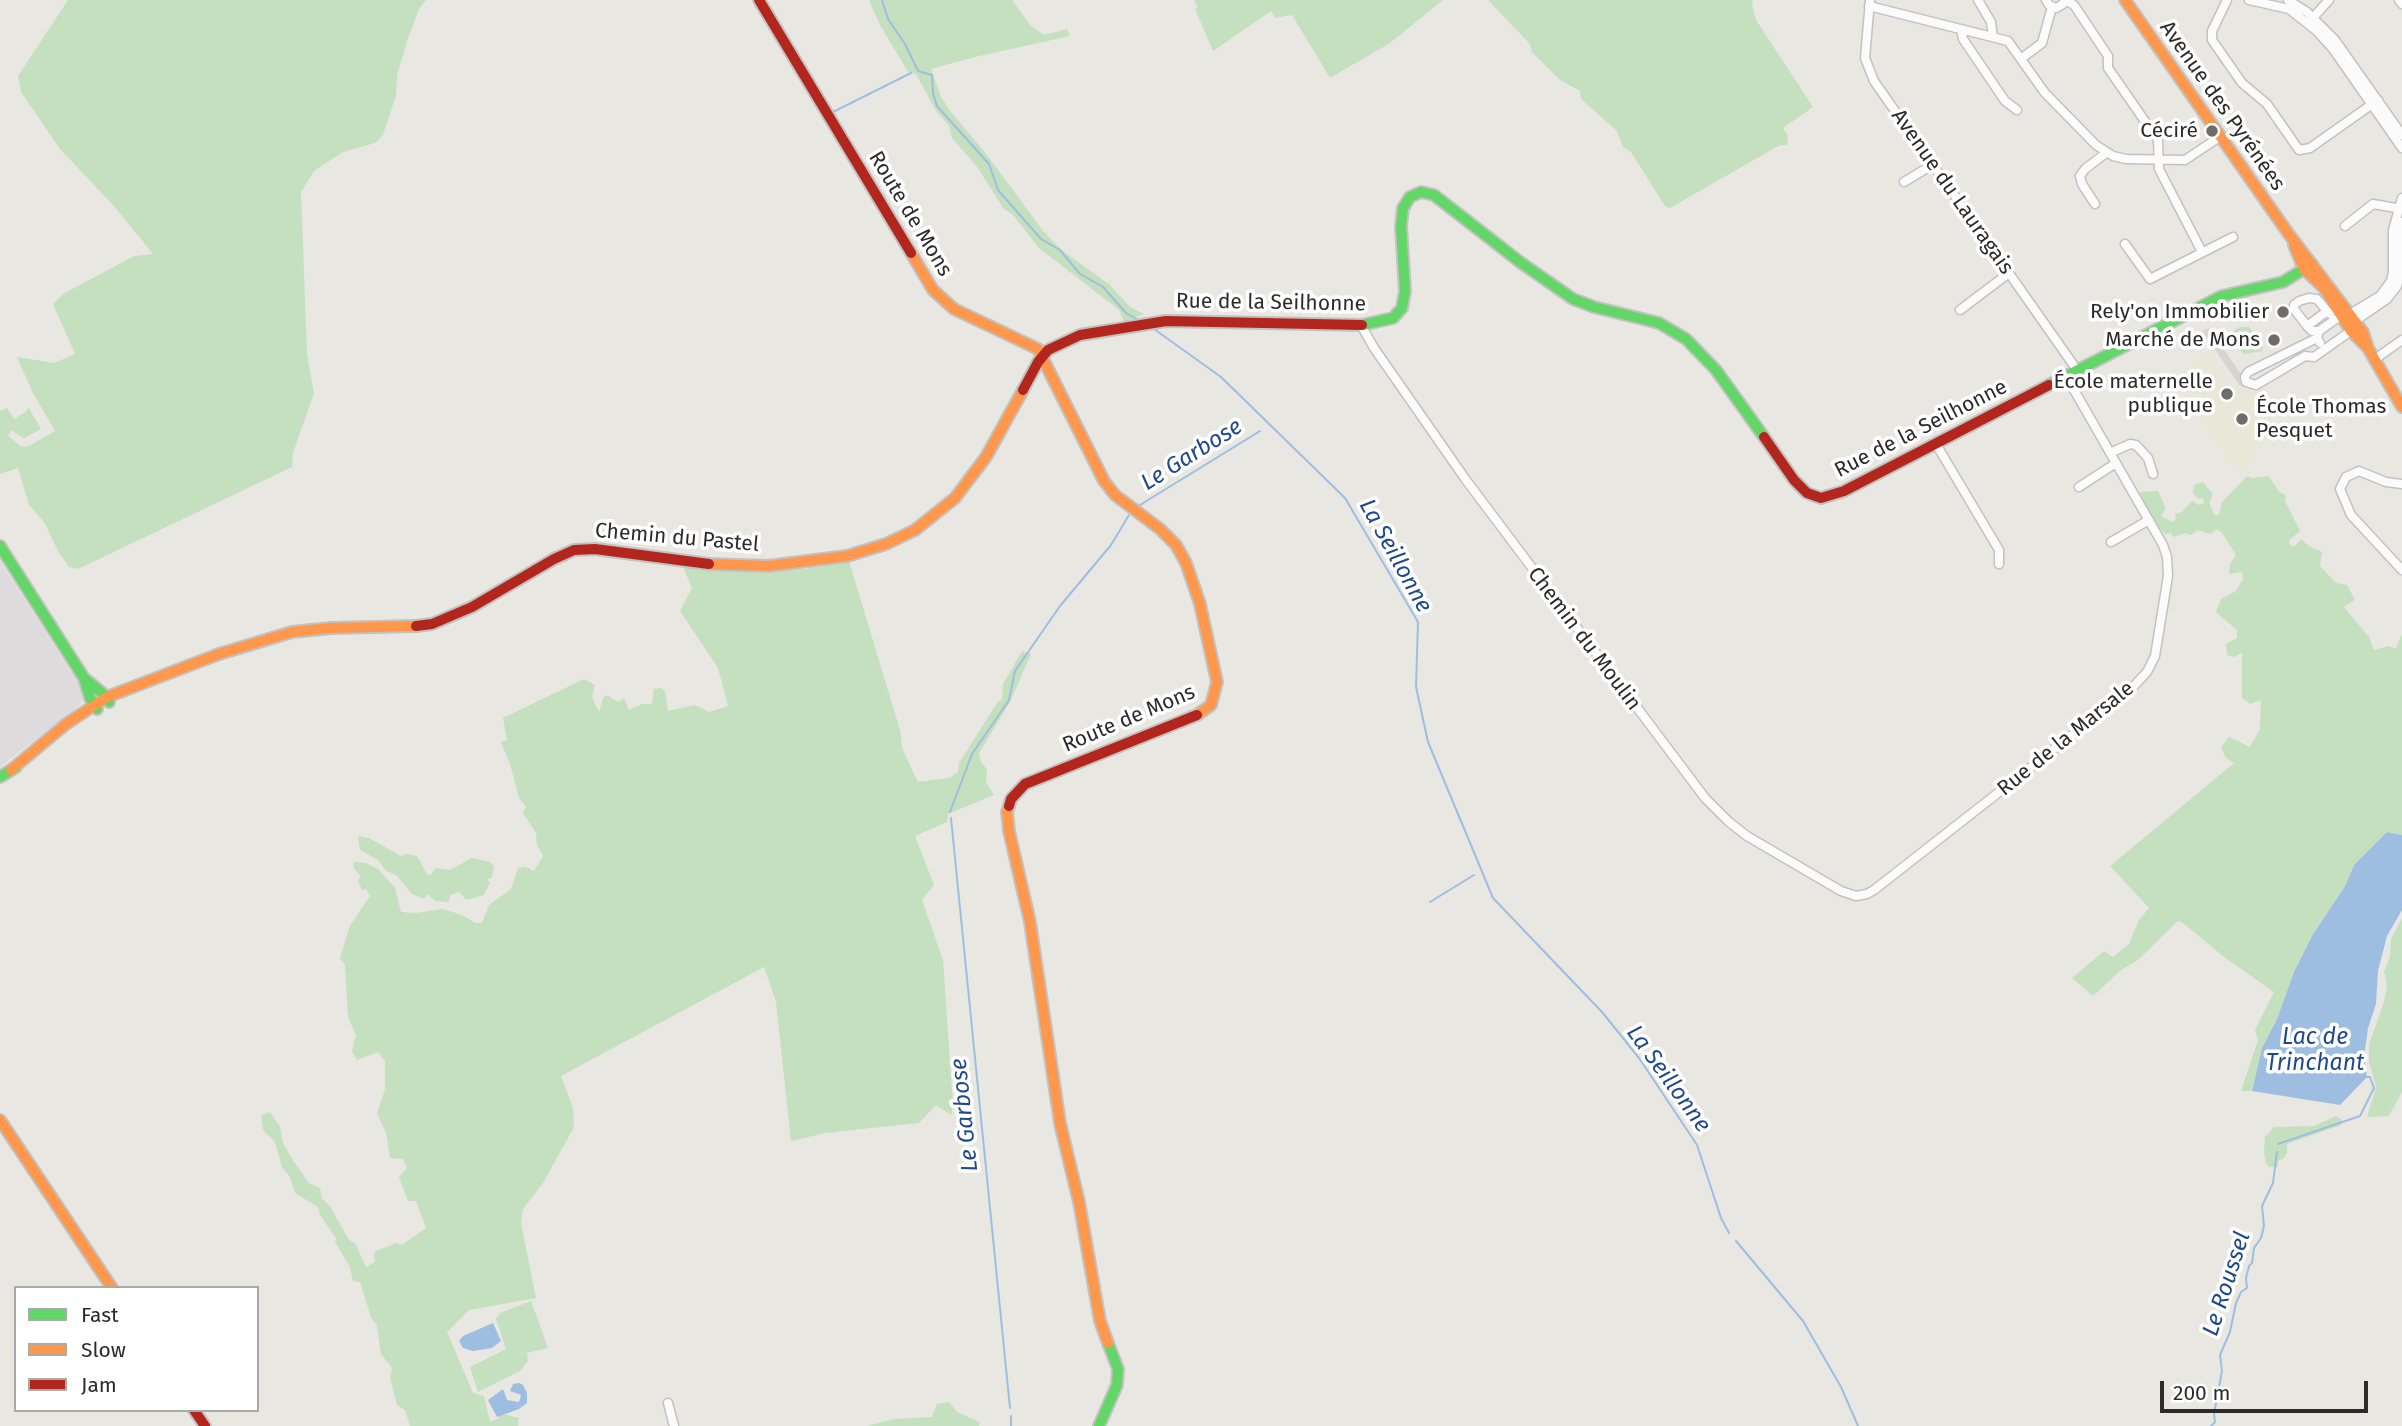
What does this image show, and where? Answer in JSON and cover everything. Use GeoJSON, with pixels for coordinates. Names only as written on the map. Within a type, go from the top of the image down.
{"type":"FeatureCollection","features":[{"type":"Feature","properties":{"kind":"street","name":"Route de Mons"},"geometry":{"type":"LineString","coordinates":[[759,0],[933,290],[954,309],[1038,349],[1109,489],[1160,528],[1181,553],[1200,604],[1217,682],[1214,698],[1205,711],[1026,784],[1011,799],[1007,813],[1030,922],[1058,1114],[1079,1202],[1100,1321],[1118,1370],[1117,1385],[1099,1426]]}},
{"type":"Feature","properties":{"kind":"street"},"geometry":{"type":"LineString","coordinates":[[1978,0],[1992,22],[1993,37]]}},
{"type":"Feature","properties":{"kind":"street"},"geometry":{"type":"LineString","coordinates":[[2022,58],[2042,43],[2049,4],[2060,7],[2065,0],[2074,5],[2108,56],[2108,68],[2158,140],[2160,169],[2202,252]]}},
{"type":"Feature","properties":{"kind":"street","name":"Avenue des Pyrénées"},"geometry":{"type":"LineString","coordinates":[[2125,0],[2288,233],[2345,320],[2368,348],[2402,407]]}},
{"type":"Feature","properties":{"kind":"street"},"geometry":{"type":"LineString","coordinates":[[2227,0],[2211,37],[2242,83],[2267,104],[2295,147],[2306,150],[2375,102]]}},
{"type":"Feature","properties":{"kind":"street"},"geometry":{"type":"LineString","coordinates":[[2249,0],[2285,7],[2311,20]]}},
{"type":"Feature","properties":{"kind":"street"},"geometry":{"type":"LineString","coordinates":[[2288,0],[2335,40],[2402,148]]}},
{"type":"Feature","properties":{"kind":"street"},"geometry":{"type":"LineString","coordinates":[[2311,20],[2329,0]]}},
{"type":"Feature","properties":{"kind":"street"},"geometry":{"type":"LineString","coordinates":[[2399,0],[2402,4]]}},
{"type":"Feature","properties":{"kind":"street"},"geometry":{"type":"LineString","coordinates":[[1869,3],[2008,41],[2046,93],[2106,153],[2126,159],[2188,159],[2221,136]]}},
{"type":"Feature","properties":{"kind":"street","name":"Avenue du Lauragais"},"geometry":{"type":"LineString","coordinates":[[1869,3],[1865,47],[1868,69],[2077,370]]}},
{"type":"Feature","properties":{"kind":"street"},"geometry":{"type":"LineString","coordinates":[[1961,29],[1963,39],[2005,101],[2017,110]]}},
{"type":"Feature","properties":{"kind":"street"},"geometry":{"type":"LineString","coordinates":[[2375,102],[2402,135]]}},
{"type":"Feature","properties":{"kind":"street"},"geometry":{"type":"LineString","coordinates":[[2095,204],[2080,176],[2106,153]]}},
{"type":"Feature","properties":{"kind":"street"},"geometry":{"type":"LineString","coordinates":[[1904,182],[1932,164]]}},
{"type":"Feature","properties":{"kind":"street","name":"Rue de la Seilhonne"},"geometry":{"type":"LineString","coordinates":[[1043,357],[1048,350],[1066,340],[1164,321],[1361,325],[1385,322],[1402,308],[1405,292],[1401,216],[1410,197],[1427,193],[1442,201],[1520,262],[1573,299],[1659,323],[1677,332],[1696,347],[1730,389],[1794,480],[1807,493],[1821,498],[1836,495],[2222,296],[2283,282],[2308,266]]}},
{"type":"Feature","properties":{"kind":"street"},"geometry":{"type":"LineString","coordinates":[[2397,268],[2392,237],[2402,198]]}},
{"type":"Feature","properties":{"kind":"street"},"geometry":{"type":"LineString","coordinates":[[2345,226],[2373,204],[2400,208]]}},
{"type":"Feature","properties":{"kind":"street"},"geometry":{"type":"LineString","coordinates":[[2345,320],[2328,346],[2314,357],[2305,356],[2256,385],[2246,382],[2248,372],[2385,297],[2397,286],[2402,222]]}},
{"type":"Feature","properties":{"kind":"street"},"geometry":{"type":"LineString","coordinates":[[2125,244],[2150,279],[2233,237]]}},
{"type":"Feature","properties":{"kind":"street"},"geometry":{"type":"LineString","coordinates":[[1960,310],[2009,273]]}},
{"type":"Feature","properties":{"kind":"street"},"geometry":{"type":"LineString","coordinates":[[2328,346],[2321,345],[2318,335],[2307,326],[2294,309],[2294,305],[2313,298],[2345,320]]}},
{"type":"Feature","properties":{"kind":"street"},"geometry":{"type":"LineString","coordinates":[[2307,326],[2345,320]]}},
{"type":"Feature","properties":{"kind":"street","name":"Chemin du Moulin"},"geometry":{"type":"LineString","coordinates":[[1361,325],[1374,348],[1474,491],[1705,798],[1747,836],[1841,891],[1861,896]]}},
{"type":"Feature","properties":{"kind":"street"},"geometry":{"type":"LineString","coordinates":[[2375,359],[2402,340]]}},
{"type":"Feature","properties":{"kind":"street","name":"Chemin du Pastel"},"geometry":{"type":"LineString","coordinates":[[0,777],[96,706],[154,679],[219,654],[292,632],[331,628],[406,628],[432,624],[472,607],[554,559],[574,551],[595,549],[685,562],[743,566],[821,561],[871,550],[915,530],[955,498],[986,457],[1032,372],[1043,357]]}},
{"type":"Feature","properties":{"kind":"street","name":"Rue de la Marsale"},"geometry":{"type":"LineString","coordinates":[[1861,896],[1874,890],[1972,815],[2132,688],[2147,672],[2158,648],[2168,576],[2163,545],[2066,376]]}},
{"type":"Feature","properties":{"kind":"street"},"geometry":{"type":"LineString","coordinates":[[1936,444],[2000,550],[1999,565]]}},
{"type":"Feature","properties":{"kind":"street"},"geometry":{"type":"LineString","coordinates":[[2110,453],[2130,444],[2136,445],[2148,458],[2153,474]]}},
{"type":"Feature","properties":{"kind":"street"},"geometry":{"type":"LineString","coordinates":[[2079,488],[2116,463]]}},
{"type":"Feature","properties":{"kind":"street"},"geometry":{"type":"LineString","coordinates":[[2402,484],[2386,482],[2359,471],[2346,477],[2340,489],[2351,515],[2402,570]]}},
{"type":"Feature","properties":{"kind":"street"},"geometry":{"type":"LineString","coordinates":[[2111,542],[2148,520]]}},
{"type":"Feature","properties":{"kind":"street"},"geometry":{"type":"LineString","coordinates":[[0,546],[84,677],[108,700]]}},
{"type":"Feature","properties":{"kind":"street"},"geometry":{"type":"LineString","coordinates":[[84,677],[90,698],[96,706]]}},
{"type":"Feature","properties":{"kind":"street"},"geometry":{"type":"LineString","coordinates":[[0,1120],[111,1286]]}},
{"type":"Feature","properties":{"kind":"street"},"geometry":{"type":"LineString","coordinates":[[668,1403],[674,1426]]}},
{"type":"Feature","properties":{"kind":"shaded area"},"geometry":{"type":"Polygon","coordinates":[[[2209,328],[2241,374],[2245,387],[2240,386],[2202,331],[2209,328]]]}},
{"type":"Feature","properties":{"kind":"shaded area"},"geometry":{"type":"Polygon","coordinates":[[[2208,352],[2233,389],[2238,386],[2245,387],[2258,396],[2262,395],[2265,412],[2278,430],[2240,471],[2230,463],[2177,385],[2186,378],[2181,371],[2208,352]]]}},
{"type":"Feature","properties":{"kind":"shaded area"},"geometry":{"type":"Polygon","coordinates":[[[0,561],[80,686],[83,698],[80,705],[0,767],[0,561]]]}},
{"type":"Feature","properties":{"kind":"green space"},"geometry":{"type":"Polygon","coordinates":[[[68,0],[426,0],[419,9],[408,38],[397,75],[396,96],[383,135],[375,143],[343,152],[314,171],[301,192],[307,354],[314,393],[293,453],[292,467],[78,569],[69,567],[44,522],[29,505],[18,468],[0,474],[0,411],[7,408],[14,419],[27,411],[28,407],[41,429],[24,438],[11,430],[8,436],[22,447],[29,446],[55,431],[33,393],[17,357],[54,363],[75,354],[53,304],[63,294],[134,256],[153,254],[114,206],[60,149],[21,92],[18,76],[68,0]]]}},
{"type":"Feature","properties":{"kind":"green space"},"geometry":{"type":"Polygon","coordinates":[[[869,0],[1012,0],[1031,26],[1044,35],[1067,29],[1070,36],[931,69],[941,97],[951,112],[987,155],[1044,232],[1064,252],[1110,285],[1130,307],[1144,314],[1124,322],[1119,310],[1039,248],[1013,215],[1003,208],[978,168],[952,138],[949,126],[935,109],[916,74],[908,72],[879,23],[869,0]]]}},
{"type":"Feature","properties":{"kind":"green space"},"geometry":{"type":"Polygon","coordinates":[[[1194,0],[1443,0],[1390,43],[1330,78],[1292,15],[1275,18],[1271,11],[1213,51],[1195,9],[1198,7],[1194,0]]]}},
{"type":"Feature","properties":{"kind":"green space"},"geometry":{"type":"Polygon","coordinates":[[[1488,0],[1753,0],[1756,20],[1813,107],[1783,128],[1788,136],[1787,145],[1780,145],[1670,208],[1665,206],[1631,152],[1623,147],[1617,131],[1581,99],[1580,91],[1560,80],[1532,52],[1530,44],[1488,0]]]}},
{"type":"Feature","properties":{"kind":"green space"},"geometry":{"type":"Polygon","coordinates":[[[2239,327],[2249,327],[2263,347],[2262,351],[2244,354],[2236,346],[2231,346],[2229,334],[2239,327]]]}},
{"type":"Feature","properties":{"kind":"green space"},"geometry":{"type":"Polygon","coordinates":[[[2247,476],[2269,476],[2279,492],[2286,495],[2285,501],[2300,531],[2289,540],[2290,545],[2295,546],[2301,539],[2322,552],[2320,566],[2336,583],[2347,585],[2355,600],[2344,607],[2369,637],[2374,650],[2389,646],[2396,649],[2402,634],[2402,835],[2387,832],[2354,865],[2345,886],[2312,936],[2294,972],[2277,1019],[2262,1048],[2252,1091],[2241,1091],[2258,1040],[2255,1030],[2274,992],[2224,957],[2183,923],[2178,921],[2138,960],[2121,970],[2093,996],[2072,978],[2104,951],[2113,957],[2129,944],[2139,920],[2149,908],[2110,866],[2234,763],[2226,758],[2221,747],[2229,737],[2250,747],[2260,729],[2261,700],[2250,704],[2242,698],[2242,653],[2234,657],[2227,655],[2226,644],[2237,638],[2237,630],[2216,612],[2221,599],[2236,591],[2243,579],[2242,572],[2229,574],[2230,564],[2236,555],[2217,529],[2210,534],[2198,530],[2191,535],[2186,533],[2173,537],[2171,533],[2165,534],[2151,519],[2140,492],[2158,491],[2166,509],[2161,516],[2172,522],[2176,519],[2175,514],[2182,512],[2192,501],[2199,505],[2204,503],[2203,498],[2198,499],[2193,493],[2194,485],[2203,482],[2213,494],[2209,503],[2215,515],[2219,515],[2222,502],[2247,476]]]}},
{"type":"Feature","properties":{"kind":"green space"},"geometry":{"type":"Polygon","coordinates":[[[849,561],[900,730],[902,748],[918,782],[950,778],[958,772],[959,763],[1002,699],[1003,684],[1022,651],[1031,654],[1010,702],[979,753],[987,770],[986,782],[994,795],[948,814],[947,822],[915,836],[934,885],[922,900],[943,960],[953,1105],[951,1115],[936,1105],[919,1123],[825,1133],[791,1141],[776,1002],[764,967],[561,1076],[573,1108],[574,1127],[543,1183],[523,1209],[521,1223],[536,1298],[469,1310],[447,1332],[473,1393],[484,1396],[490,1422],[498,1419],[500,1413],[519,1418],[518,1426],[410,1426],[405,1410],[397,1405],[390,1378],[392,1368],[381,1354],[377,1326],[371,1317],[360,1282],[353,1281],[350,1267],[318,1207],[295,1193],[290,1177],[282,1167],[275,1142],[263,1130],[261,1115],[270,1112],[280,1127],[283,1143],[294,1162],[309,1183],[320,1188],[322,1198],[331,1208],[349,1240],[355,1243],[366,1267],[375,1262],[374,1252],[396,1243],[402,1245],[426,1228],[416,1201],[408,1201],[399,1177],[407,1168],[403,1159],[390,1158],[386,1132],[377,1114],[385,1089],[385,1061],[378,1052],[357,1060],[352,1051],[356,1035],[348,1017],[345,965],[340,958],[350,926],[370,896],[366,889],[362,890],[358,880],[361,877],[353,867],[354,862],[366,863],[378,869],[395,888],[401,912],[443,909],[462,915],[475,923],[482,923],[489,905],[511,889],[518,868],[526,867],[534,871],[543,856],[537,845],[536,833],[523,813],[526,807],[519,798],[501,742],[507,740],[503,718],[584,679],[595,685],[592,697],[599,712],[603,698],[607,695],[618,702],[624,698],[629,710],[642,704],[652,704],[654,689],[661,688],[665,691],[668,711],[695,705],[709,712],[728,706],[718,668],[680,611],[692,588],[683,567],[761,572],[804,569],[849,561]]]}},
{"type":"Feature","properties":{"kind":"green space"},"geometry":{"type":"Polygon","coordinates":[[[358,836],[369,838],[401,856],[417,856],[427,874],[431,875],[435,868],[450,870],[472,858],[490,862],[494,866],[492,877],[487,880],[490,882],[484,895],[466,900],[459,892],[450,895],[449,902],[435,901],[428,894],[424,899],[412,894],[396,875],[386,871],[378,860],[360,850],[358,836]]]}},
{"type":"Feature","properties":{"kind":"green space"},"geometry":{"type":"Polygon","coordinates":[[[2402,918],[2402,1092],[2389,1116],[2367,1117],[2376,1087],[2369,1061],[2369,1045],[2384,1002],[2387,986],[2384,972],[2390,957],[2391,939],[2402,918]]]}},
{"type":"Feature","properties":{"kind":"green space"},"geometry":{"type":"Polygon","coordinates":[[[2336,1116],[2342,1120],[2341,1125],[2287,1144],[2287,1153],[2279,1160],[2277,1167],[2269,1167],[2266,1163],[2265,1137],[2274,1127],[2314,1126],[2336,1116]]]}},
{"type":"Feature","properties":{"kind":"green space"},"geometry":{"type":"Polygon","coordinates":[[[531,1301],[548,1348],[527,1353],[528,1361],[520,1371],[478,1392],[470,1367],[506,1349],[496,1319],[500,1313],[531,1301]]]}},
{"type":"Feature","properties":{"kind":"green space"},"geometry":{"type":"Polygon","coordinates":[[[949,1402],[957,1412],[980,1422],[979,1426],[866,1426],[894,1419],[932,1417],[937,1404],[949,1402]]]}},
{"type":"Feature","properties":{"kind":"water","name":"Lac de Trinchant"},"geometry":{"type":"Polygon","coordinates":[[[2387,832],[2402,835],[2402,910],[2387,936],[2378,971],[2376,1004],[2368,1028],[2364,1057],[2367,1077],[2340,1105],[2252,1091],[2262,1048],[2312,936],[2345,886],[2354,865],[2387,832]]]}},
{"type":"Feature","properties":{"kind":"water"},"geometry":{"type":"Polygon","coordinates":[[[493,1323],[501,1341],[492,1348],[473,1351],[463,1348],[459,1341],[463,1336],[493,1323]]]}},
{"type":"Feature","properties":{"kind":"water"},"geometry":{"type":"Polygon","coordinates":[[[519,1383],[527,1393],[527,1403],[497,1417],[488,1400],[503,1389],[507,1400],[519,1402],[521,1395],[510,1391],[513,1384],[519,1383]]]}},
{"type":"Feature","properties":{"kind":"waterway","name":"La Seillonne"},"geometry":{"type":"LineString","coordinates":[[882,0],[888,19],[905,44],[918,71],[932,75],[937,106],[989,164],[998,190],[1041,239],[1060,250],[1080,274],[1103,287],[1126,313],[1140,321]]}},
{"type":"Feature","properties":{"kind":"waterway"},"geometry":{"type":"LineString","coordinates":[[833,112],[911,73]]}},
{"type":"Feature","properties":{"kind":"waterway","name":"La Seillonne"},"geometry":{"type":"LineString","coordinates":[[1154,329],[1221,377],[1345,498],[1418,622],[1416,687],[1428,742],[1493,898],[1602,1012],[1639,1058],[1697,1145],[1721,1218],[1729,1233]]}},
{"type":"Feature","properties":{"kind":"waterway","name":"Le Garbose"},"geometry":{"type":"LineString","coordinates":[[1140,505],[1260,431]]}},
{"type":"Feature","properties":{"kind":"waterway","name":"Le Garbose"},"geometry":{"type":"LineString","coordinates":[[950,812],[972,754],[1009,700],[1015,671],[1060,606],[1111,545],[1129,515]]}},
{"type":"Feature","properties":{"kind":"waterway","name":"Le Garbose"},"geometry":{"type":"LineString","coordinates":[[951,818],[1010,1408]]}},
{"type":"Feature","properties":{"kind":"waterway"},"geometry":{"type":"LineString","coordinates":[[1430,902],[1474,875]]}},
{"type":"Feature","properties":{"kind":"waterway"},"geometry":{"type":"LineString","coordinates":[[2278,1144],[2360,1116],[2374,1088],[2370,1077],[2367,1077]]}},
{"type":"Feature","properties":{"kind":"waterway","name":"Le Roussel"},"geometry":{"type":"LineString","coordinates":[[2211,1426],[2215,1422],[2222,1371],[2220,1355],[2230,1332],[2236,1303],[2241,1292],[2247,1288],[2249,1266],[2264,1226],[2262,1206],[2273,1183],[2277,1152]]}},
{"type":"Feature","properties":{"kind":"waterway","name":"La Seillonne"},"geometry":{"type":"LineString","coordinates":[[1736,1241],[1803,1321],[1841,1387],[1858,1426]]}},
{"type":"Feature","properties":{"kind":"waterway","name":"Le Garbose"},"geometry":{"type":"LineString","coordinates":[[1011,1416],[1011,1426]]}},
{"type":"Feature","properties":{"kind":"traffic: fast"},"geometry":{"type":"LineString","coordinates":[[1362,325],[1393,318],[1402,308],[1405,291],[1401,226],[1403,208],[1410,197],[1421,192],[1434,195],[1520,262],[1573,299],[1659,323],[1686,339],[1716,370],[1764,437]]}},
{"type":"Feature","properties":{"kind":"traffic: fast"},"geometry":{"type":"LineString","coordinates":[[2049,385],[2222,296],[2283,282],[2312,264]]}},
{"type":"Feature","properties":{"kind":"traffic: fast"},"geometry":{"type":"LineString","coordinates":[[0,546],[84,678],[90,698],[97,709]]}},
{"type":"Feature","properties":{"kind":"traffic: fast"},"geometry":{"type":"LineString","coordinates":[[84,678],[107,697],[109,702]]}},
{"type":"Feature","properties":{"kind":"traffic: fast"},"geometry":{"type":"LineString","coordinates":[[0,777],[16,767]]}},
{"type":"Feature","properties":{"kind":"traffic: fast"},"geometry":{"type":"LineString","coordinates":[[1099,1426],[1117,1385],[1118,1369],[1108,1343]]}},
{"type":"Feature","properties":{"kind":"traffic: slow"},"geometry":{"type":"LineString","coordinates":[[2125,0],[2288,233],[2363,332],[2368,348],[2402,407]]}},
{"type":"Feature","properties":{"kind":"traffic: slow"},"geometry":{"type":"LineString","coordinates":[[2294,245],[2304,269],[2324,288],[2351,331],[2367,347]]}},
{"type":"Feature","properties":{"kind":"traffic: slow"},"geometry":{"type":"LineString","coordinates":[[911,253],[933,290],[954,309],[1038,349],[1104,481],[1115,495],[1160,529],[1176,545],[1186,563],[1200,604],[1217,682],[1211,705],[1197,715]]}},
{"type":"Feature","properties":{"kind":"traffic: slow"},"geometry":{"type":"LineString","coordinates":[[709,564],[768,566],[847,556],[886,544],[915,530],[955,498],[986,457],[1023,390]]}},
{"type":"Feature","properties":{"kind":"traffic: slow"},"geometry":{"type":"LineString","coordinates":[[11,770],[66,724],[107,697],[219,654],[292,632],[331,628],[416,626]]}},
{"type":"Feature","properties":{"kind":"traffic: slow"},"geometry":{"type":"LineString","coordinates":[[1009,806],[1009,831],[1030,922],[1060,1123],[1079,1202],[1100,1321],[1108,1343]]}},
{"type":"Feature","properties":{"kind":"traffic: slow"},"geometry":{"type":"LineString","coordinates":[[0,1120],[111,1286]]}},
{"type":"Feature","properties":{"kind":"traffic: jam"},"geometry":{"type":"LineString","coordinates":[[759,0],[911,253]]}},
{"type":"Feature","properties":{"kind":"traffic: jam"},"geometry":{"type":"LineString","coordinates":[[1023,390],[1038,362],[1048,350],[1080,335],[1166,321],[1362,325]]}},
{"type":"Feature","properties":{"kind":"traffic: jam"},"geometry":{"type":"LineString","coordinates":[[1764,437],[1794,480],[1807,493],[1821,498],[1844,491],[2049,385]]}},
{"type":"Feature","properties":{"kind":"traffic: jam"},"geometry":{"type":"LineString","coordinates":[[416,626],[432,624],[472,607],[574,550],[595,549],[709,564]]}},
{"type":"Feature","properties":{"kind":"traffic: jam"},"geometry":{"type":"LineString","coordinates":[[1009,806],[1011,799],[1025,784],[1197,715]]}},
{"type":"Feature","properties":{"kind":"traffic: jam"},"geometry":{"type":"LineString","coordinates":[[195,1412],[205,1426]]}},
{"type":"Feature","properties":{"kind":"place","name":"Céciré"},"geometry":{"type":"Point","coordinates":[2212,131]}},
{"type":"Feature","properties":{"kind":"place","name":"Rely'on Immobilier"},"geometry":{"type":"Point","coordinates":[2283,312]}},
{"type":"Feature","properties":{"kind":"place","name":"Marché de Mons"},"geometry":{"type":"Point","coordinates":[2274,340]}},
{"type":"Feature","properties":{"kind":"place","name":"École maternelle publique"},"geometry":{"type":"Point","coordinates":[2227,394]}},
{"type":"Feature","properties":{"kind":"place","name":"École Thomas Pesquet"},"geometry":{"type":"Point","coordinates":[2242,419]}}]}
